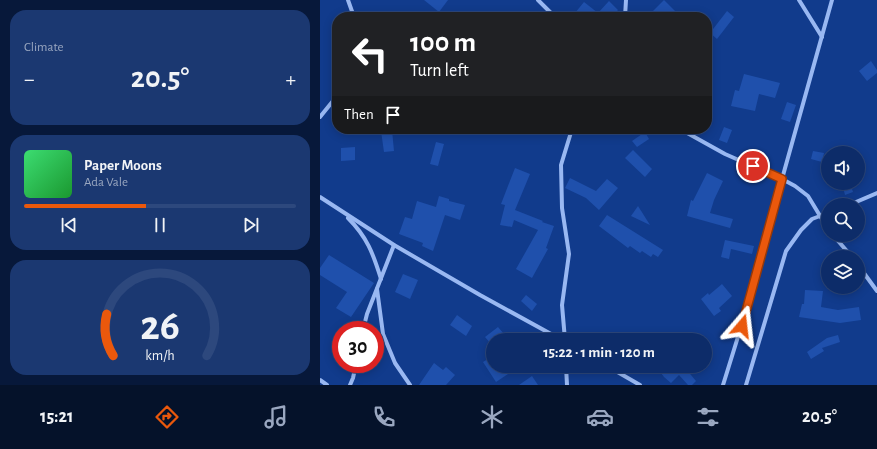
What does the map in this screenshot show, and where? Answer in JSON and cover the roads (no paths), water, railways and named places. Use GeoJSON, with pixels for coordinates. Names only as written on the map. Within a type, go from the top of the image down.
{"type":"FeatureCollection","features":[{"type":"Feature","properties":{"kind":"street"},"geometry":{"type":"LineString","coordinates":[[348,0],[352,12]]}},
{"type":"Feature","properties":{"kind":"street"},"geometry":{"type":"LineString","coordinates":[[538,0],[550,12]]}},
{"type":"Feature","properties":{"kind":"street"},"geometry":{"type":"LineString","coordinates":[[625,12],[626,0]]}},
{"type":"Feature","properties":{"kind":"street"},"geometry":{"type":"LineString","coordinates":[[799,0],[822,37]]}},
{"type":"Feature","properties":{"kind":"street"},"geometry":{"type":"LineString","coordinates":[[723,385],[746,311],[832,0]]}},
{"type":"Feature","properties":{"kind":"street"},"geometry":{"type":"LineString","coordinates":[[320,117],[332,102]]}},
{"type":"Feature","properties":{"kind":"street"},"geometry":{"type":"LineString","coordinates":[[564,333],[562,305],[568,254],[562,208],[561,165],[570,134]]}},
{"type":"Feature","properties":{"kind":"street"},"geometry":{"type":"LineString","coordinates":[[689,134],[725,154],[782,179],[808,196],[820,216],[812,219],[801,230],[786,251],[746,385]]}},
{"type":"Feature","properties":{"kind":"street"},"geometry":{"type":"LineString","coordinates":[[865,199],[877,194]]}},
{"type":"Feature","properties":{"kind":"street"},"geometry":{"type":"LineString","coordinates":[[320,197],[394,245],[480,296],[549,333]]}},
{"type":"Feature","properties":{"kind":"street"},"geometry":{"type":"LineString","coordinates":[[341,211],[359,229],[373,253],[381,280]]}},
{"type":"Feature","properties":{"kind":"street"},"geometry":{"type":"LineString","coordinates":[[839,242],[846,250]]}},
{"type":"Feature","properties":{"kind":"street"},"geometry":{"type":"LineString","coordinates":[[365,321],[366,314],[394,245]]}},
{"type":"Feature","properties":{"kind":"street"},"geometry":{"type":"LineString","coordinates":[[865,275],[877,291]]}},
{"type":"Feature","properties":{"kind":"street"},"geometry":{"type":"LineString","coordinates":[[377,289],[383,334],[395,363],[410,385]]}},
{"type":"Feature","properties":{"kind":"street"},"geometry":{"type":"LineString","coordinates":[[350,385],[354,373]]}},
{"type":"Feature","properties":{"kind":"street"},"geometry":{"type":"LineString","coordinates":[[566,373],[567,385]]}},
{"type":"Feature","properties":{"kind":"street"},"geometry":{"type":"LineString","coordinates":[[619,373],[640,385]]}},
{"type":"Feature","properties":{"kind":"street"},"geometry":{"type":"LineString","coordinates":[[320,380],[327,385]]}}]}
